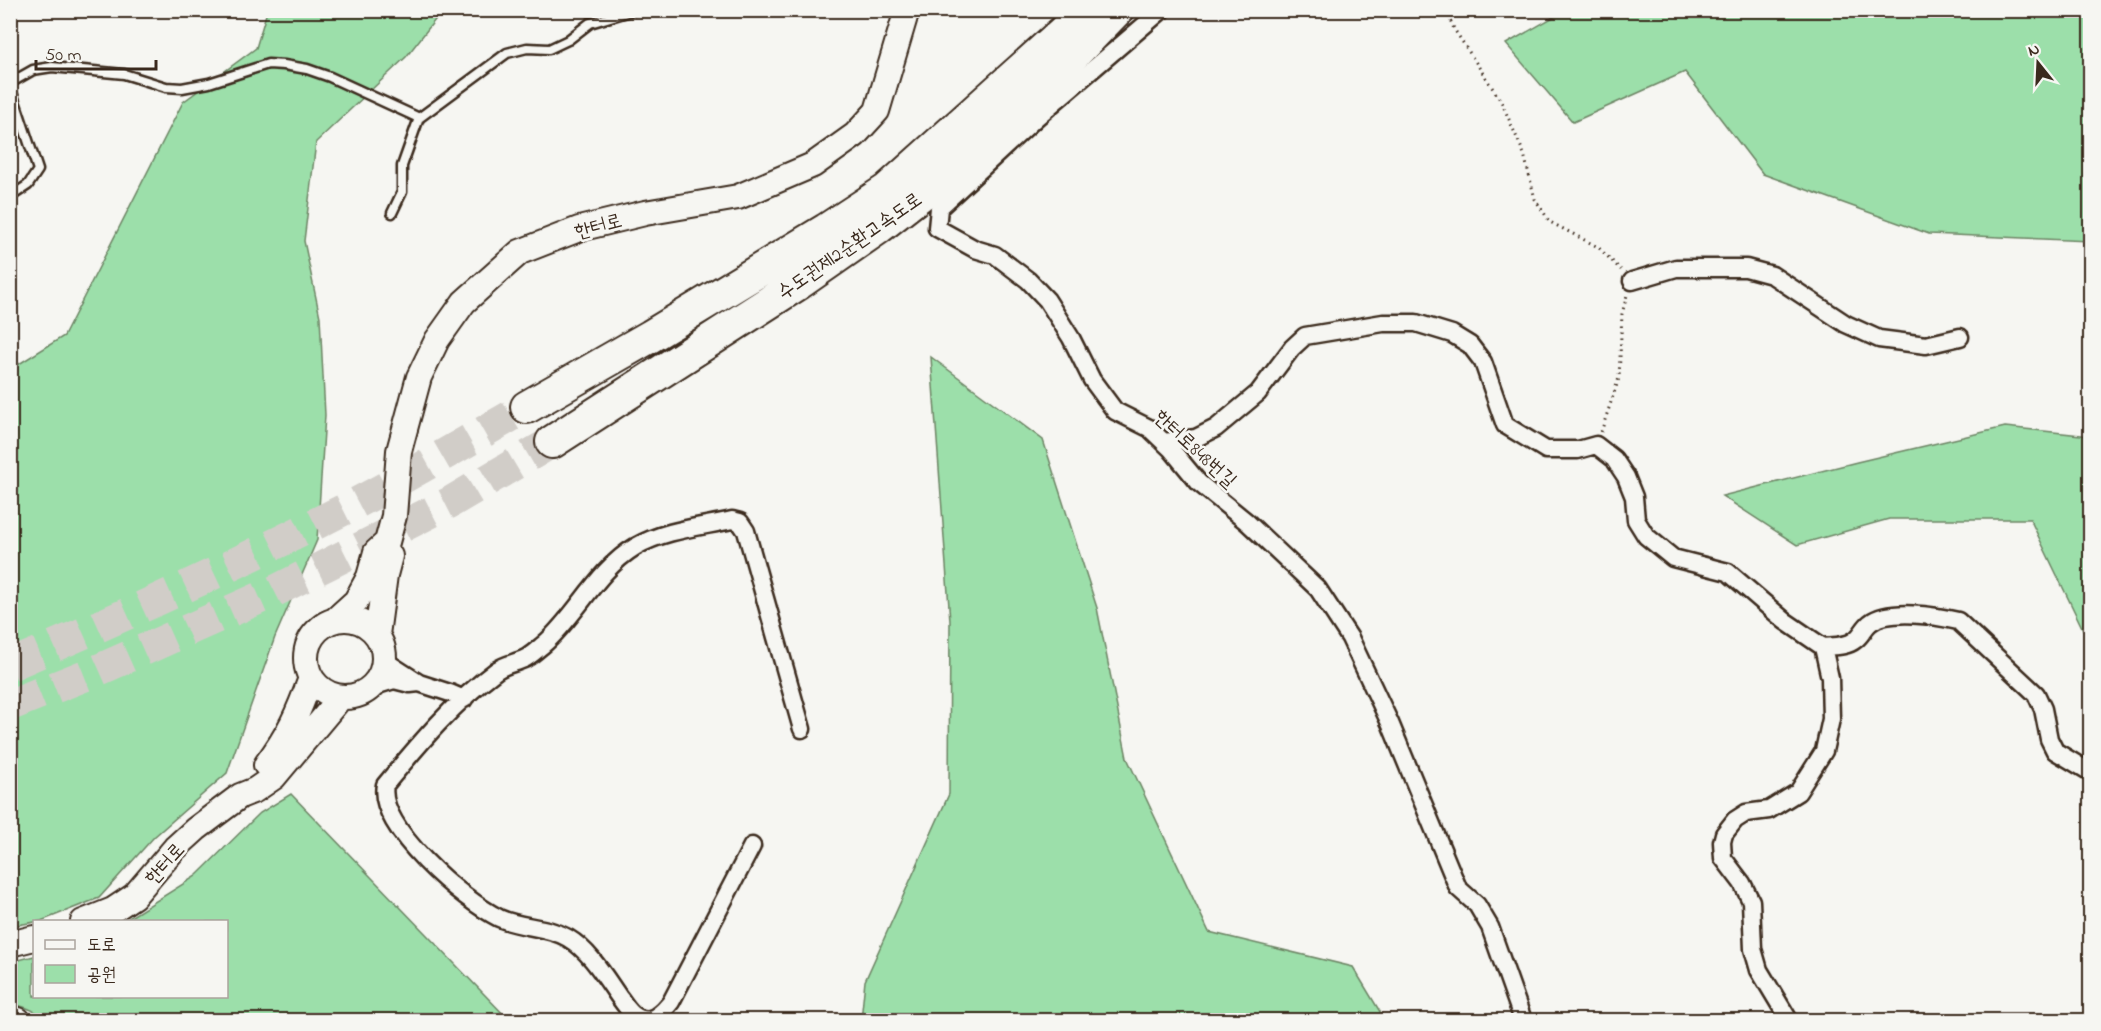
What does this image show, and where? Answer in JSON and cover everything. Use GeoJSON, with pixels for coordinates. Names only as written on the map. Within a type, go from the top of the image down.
{"type":"FeatureCollection","features":[{"type":"Feature","properties":{"kind":"highway","name":"수도권제2순환고속도로"},"geometry":{"type":"LineString","coordinates":[[527,406],[651,336],[826,230],[887,190],[1063,32],[1083,10]]}},
{"type":"Feature","properties":{"kind":"highway","name":"수도권제2순환고속도로"},"geometry":{"type":"LineString","coordinates":[[552,442],[799,283],[878,228],[946,175],[1015,115],[1117,10]]}},
{"type":"Feature","properties":{"kind":"main road","name":"한터로"},"geometry":{"type":"LineString","coordinates":[[377,634],[390,555],[387,542],[394,516],[399,451],[419,377],[437,340],[464,302],[520,252],[579,229],[645,213],[738,197],[813,165],[855,135],[877,111],[907,10]]}},
{"type":"Feature","properties":{"kind":"main road","name":"한터로"},"geometry":{"type":"LineString","coordinates":[[335,620],[356,601],[369,577],[376,552],[387,542]]}},
{"type":"Feature","properties":{"kind":"main road"},"geometry":{"type":"LineString","coordinates":[[347,618],[360,621],[377,634],[384,648],[385,661],[382,673],[366,692],[341,697],[329,694],[311,678],[307,667],[308,643],[324,624],[347,618]]}},
{"type":"Feature","properties":{"kind":"main road","name":"한터로"},"geometry":{"type":"LineString","coordinates":[[240,796],[283,742],[298,716],[311,678]]}},
{"type":"Feature","properties":{"kind":"main road","name":"한터로"},"geometry":{"type":"LineString","coordinates":[[86,920],[113,910],[134,896],[175,848],[240,796],[255,790],[274,777],[341,697]]}},
{"type":"Feature","properties":{"kind":"main road"},"geometry":{"type":"LineString","coordinates":[[10,944],[33,938]]}},
{"type":"Feature","properties":{"kind":"main road"},"geometry":{"type":"LineString","coordinates":[[10,1018],[18,1020]]}},
{"type":"Feature","properties":{"kind":"street","name":"한터로848번길"},"geometry":{"type":"LineString","coordinates":[[1162,10],[1037,117],[939,208],[937,228],[975,249],[995,255],[1028,280],[1047,300],[1071,338],[1092,380],[1115,411],[1149,428],[1164,442],[1198,483],[1247,522],[1318,589],[1350,638],[1390,723],[1458,888],[1477,905],[1490,927],[1523,1020]]}},
{"type":"Feature","properties":{"kind":"street"},"geometry":{"type":"LineString","coordinates":[[1632,281],[1676,268],[1746,268],[1772,275],[1846,324],[1879,339],[1926,345],[1960,337]]}},
{"type":"Feature","properties":{"kind":"street"},"geometry":{"type":"LineString","coordinates":[[1164,442],[1196,438],[1216,428],[1258,393],[1292,348],[1305,336],[1383,322],[1416,323],[1452,334],[1470,345],[1483,362],[1505,424],[1546,450],[1578,450],[1596,445],[1614,459],[1626,477],[1634,497],[1636,520],[1646,536],[1673,558],[1728,572],[1785,621],[1823,647],[1854,642],[1871,622],[1884,616],[1913,615],[1958,621],[2036,694],[2043,709],[2049,739],[2055,751],[2091,772]]}},
{"type":"Feature","properties":{"kind":"street"},"geometry":{"type":"LineString","coordinates":[[752,846],[671,1002],[659,1015],[648,1020],[637,1017],[628,1009],[597,966],[570,939],[556,933],[500,919],[481,908],[436,873],[400,830],[388,810],[384,800],[385,785],[443,719],[464,699],[497,670],[508,663],[528,657],[546,642],[614,564],[634,548],[676,531],[732,520],[740,522],[746,531],[802,729]]}},
{"type":"Feature","properties":{"kind":"street"},"geometry":{"type":"LineString","coordinates":[[1790,1020],[1759,970],[1754,949],[1751,901],[1742,883],[1723,858],[1722,842],[1724,834],[1735,820],[1746,813],[1769,810],[1798,792],[1824,751],[1831,719],[1830,678],[1823,647]]}},
{"type":"Feature","properties":{"kind":"street"},"geometry":{"type":"LineString","coordinates":[[385,661],[419,682],[464,699]]}},
{"type":"Feature","properties":{"kind":"street"},"geometry":{"type":"LineString","coordinates":[[371,687],[394,680],[410,684],[419,682]]}},
{"type":"Feature","properties":{"kind":"lane"},"geometry":{"type":"LineString","coordinates":[[392,213],[402,192],[402,166],[419,118],[507,53],[526,48],[549,49],[568,40],[590,23],[634,10]]}},
{"type":"Feature","properties":{"kind":"lane"},"geometry":{"type":"LineString","coordinates":[[10,197],[28,184],[38,170],[10,85],[33,70],[52,67],[124,74],[166,87],[182,88],[209,83],[268,64],[285,65],[307,69],[330,77],[419,118]]}},
{"type":"Feature","properties":{"kind":"path"},"geometry":{"type":"LineString","coordinates":[[1446,10],[1454,29],[1501,101],[1524,154],[1535,199],[1550,222],[1598,247],[1632,281],[1622,314],[1619,378],[1596,445]]}},
{"type":"Feature","properties":{"kind":"green space"},"geometry":{"type":"Polygon","coordinates":[[[267,11],[442,11],[406,57],[316,142],[304,241],[320,317],[325,415],[317,540],[275,637],[227,773],[154,837],[99,898],[44,920],[33,920],[33,922],[11,926],[11,369],[64,336],[183,102],[256,48],[267,11]]]}},
{"type":"Feature","properties":{"kind":"green space"},"geometry":{"type":"Polygon","coordinates":[[[1564,11],[2090,11],[2090,241],[1929,234],[1763,174],[1685,72],[1573,122],[1506,44],[1564,11]]]}},
{"type":"Feature","properties":{"kind":"green space"},"geometry":{"type":"Polygon","coordinates":[[[931,357],[1043,440],[1097,608],[1127,758],[1209,932],[1353,967],[1385,1020],[861,1020],[865,981],[949,794],[950,621],[931,357]]]}},
{"type":"Feature","properties":{"kind":"green space"},"geometry":{"type":"Polygon","coordinates":[[[2005,427],[2090,436],[2090,644],[2030,519],[1889,519],[1797,545],[1722,496],[1857,462],[2005,427]]]}},
{"type":"Feature","properties":{"kind":"green space"},"geometry":{"type":"Polygon","coordinates":[[[291,794],[509,1020],[44,1020],[34,1011],[11,1004],[11,962],[33,956],[33,998],[228,998],[228,920],[126,920],[196,876],[260,813],[291,794]]]}},
{"type":"Feature","properties":{"kind":"tunnel"},"geometry":{"type":"LineString","coordinates":[[10,665],[173,593],[293,535],[382,489],[527,407]]}},
{"type":"Feature","properties":{"kind":"tunnel"},"geometry":{"type":"LineString","coordinates":[[10,705],[96,671],[271,593],[449,503],[552,442]]}}]}
